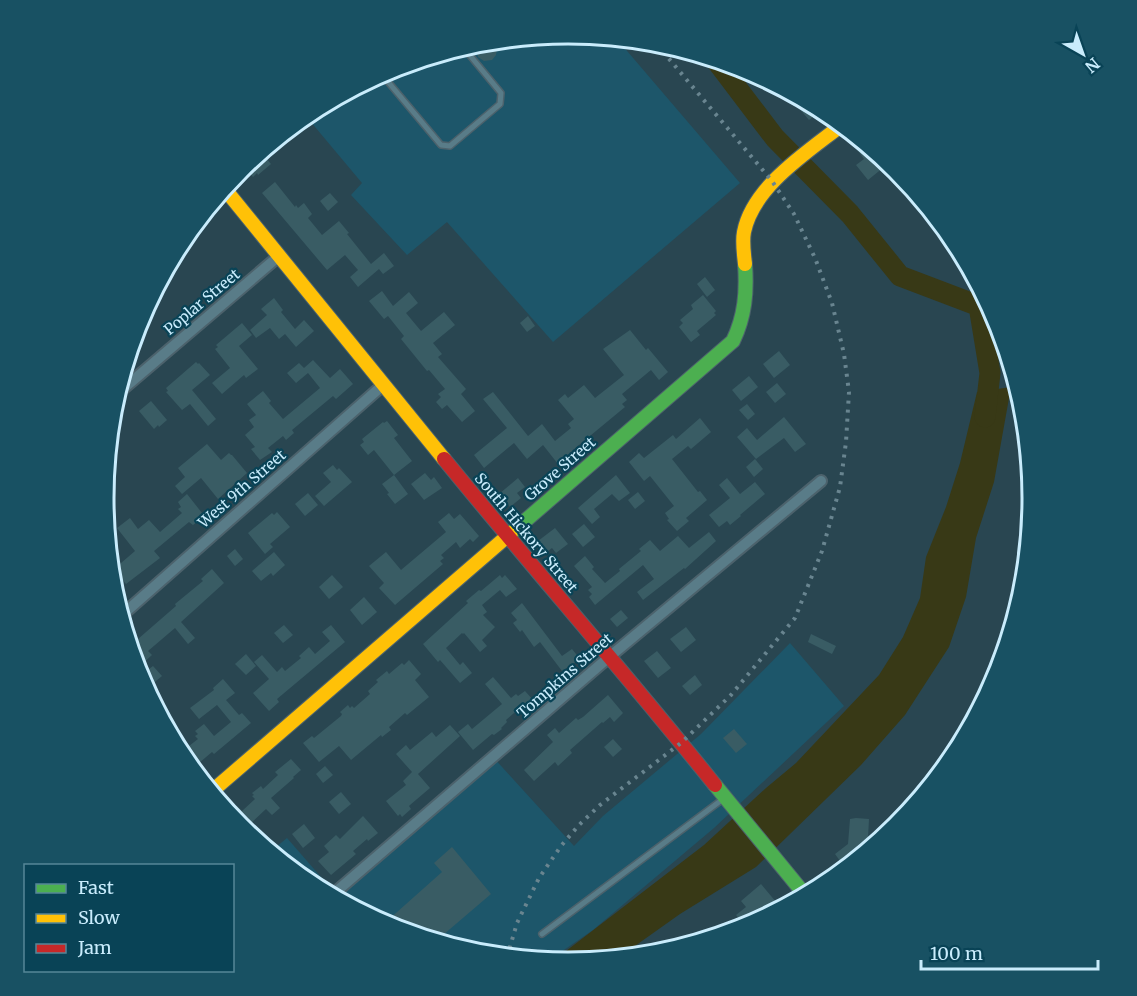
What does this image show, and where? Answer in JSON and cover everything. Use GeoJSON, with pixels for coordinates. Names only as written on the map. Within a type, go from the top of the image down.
{"type":"FeatureCollection","features":[{"type":"Feature","properties":{"kind":"street","name":"Grove Street"},"geometry":{"type":"LineString","coordinates":[[217,786],[733,340],[742,322],[747,296],[743,237],[746,222],[772,181],[835,130]]}},
{"type":"Feature","properties":{"kind":"street","name":"South Hickory Street"},"geometry":{"type":"LineString","coordinates":[[230,195],[507,536],[800,889]]}},
{"type":"Feature","properties":{"kind":"street","name":"Poplar Street"},"geometry":{"type":"LineString","coordinates":[[128,385],[279,256]]}},
{"type":"Feature","properties":{"kind":"street","name":"West 9th Street"},"geometry":{"type":"LineString","coordinates":[[128,610],[383,385]]}},
{"type":"Feature","properties":{"kind":"street","name":"Tompkins Street"},"geometry":{"type":"LineString","coordinates":[[338,890],[608,658],[821,481]]}},
{"type":"Feature","properties":{"kind":"lane"},"geometry":{"type":"LineString","coordinates":[[388,81],[441,146],[450,146],[500,104],[501,93],[470,54]]}},
{"type":"Feature","properties":{"kind":"lane"},"geometry":{"type":"LineString","coordinates":[[542,934],[724,798]]}},
{"type":"Feature","properties":{"kind":"shaded area"},"geometry":{"type":"Polygon","coordinates":[[[539,44],[598,44],[623,47],[740,183],[553,342],[447,222],[407,255],[351,195],[362,183],[312,123],[341,104],[395,78],[480,52],[539,44]]]}},
{"type":"Feature","properties":{"kind":"shaded area"},"geometry":{"type":"Polygon","coordinates":[[[1009,387],[1010,391],[994,482],[976,538],[966,597],[949,647],[905,715],[861,765],[756,867],[680,914],[632,948],[565,952],[704,845],[796,763],[879,675],[903,637],[920,598],[926,557],[946,507],[960,463],[977,392],[1009,387]]]}},
{"type":"Feature","properties":{"kind":"shaded area"},"geometry":{"type":"Polygon","coordinates":[[[790,643],[844,706],[714,828],[593,930],[561,952],[509,949],[451,937],[395,918],[337,889],[493,757],[574,846],[603,816],[701,734],[790,643]]]}},
{"type":"Feature","properties":{"kind":"shaded area"},"geometry":{"type":"Polygon","coordinates":[[[287,838],[325,882],[277,846],[287,838]]]}},
{"type":"Feature","properties":{"kind":"building"},"geometry":{"type":"Polygon","coordinates":[[[497,49],[492,60],[484,61],[478,57],[477,53],[497,49]]]}},
{"type":"Feature","properties":{"kind":"building"},"geometry":{"type":"Polygon","coordinates":[[[799,106],[814,116],[809,120],[799,106]]]}},
{"type":"Feature","properties":{"kind":"building"},"geometry":{"type":"Polygon","coordinates":[[[853,144],[882,169],[868,180],[856,165],[864,159],[853,144]]]}},
{"type":"Feature","properties":{"kind":"building"},"geometry":{"type":"Polygon","coordinates":[[[266,158],[271,164],[253,177],[250,174],[266,158]]]}},
{"type":"Feature","properties":{"kind":"building"},"geometry":{"type":"Polygon","coordinates":[[[275,182],[295,207],[296,205],[298,208],[304,203],[312,214],[308,218],[322,235],[339,221],[371,264],[384,253],[394,266],[383,274],[379,269],[358,287],[350,277],[358,270],[345,255],[327,270],[262,193],[275,182]]]}},
{"type":"Feature","properties":{"kind":"building"},"geometry":{"type":"Polygon","coordinates":[[[330,193],[338,202],[328,211],[320,201],[330,193]]]}},
{"type":"Feature","properties":{"kind":"building"},"geometry":{"type":"Polygon","coordinates":[[[705,277],[715,290],[707,297],[697,284],[705,277]]]}},
{"type":"Feature","properties":{"kind":"building"},"geometry":{"type":"Polygon","coordinates":[[[382,291],[393,306],[409,292],[418,303],[406,313],[421,331],[444,312],[455,325],[433,343],[442,354],[438,357],[466,389],[461,394],[475,411],[462,422],[447,405],[442,409],[436,402],[441,397],[438,394],[445,389],[401,339],[404,336],[388,316],[384,319],[369,301],[382,291]]]}},
{"type":"Feature","properties":{"kind":"building"},"geometry":{"type":"Polygon","coordinates":[[[703,295],[716,311],[714,313],[716,315],[697,331],[700,335],[691,342],[679,327],[683,323],[680,320],[693,309],[691,305],[703,295]]]}},
{"type":"Feature","properties":{"kind":"building"},"geometry":{"type":"Polygon","coordinates":[[[274,298],[283,310],[281,312],[295,329],[304,320],[314,331],[296,347],[285,334],[279,339],[270,328],[256,338],[250,330],[267,315],[261,309],[274,298]]]}},
{"type":"Feature","properties":{"kind":"building"},"geometry":{"type":"Polygon","coordinates":[[[528,316],[535,326],[527,332],[520,323],[528,316]]]}},
{"type":"Feature","properties":{"kind":"building"},"geometry":{"type":"Polygon","coordinates":[[[242,323],[252,335],[239,346],[258,369],[246,378],[244,375],[222,394],[212,383],[230,368],[215,349],[218,347],[216,345],[242,323]]]}},
{"type":"Feature","properties":{"kind":"building"},"geometry":{"type":"Polygon","coordinates":[[[630,330],[668,372],[659,380],[651,370],[622,394],[627,400],[622,404],[625,407],[573,450],[576,454],[562,465],[560,462],[558,464],[543,445],[527,459],[514,443],[484,468],[474,455],[507,428],[483,399],[493,392],[528,436],[542,424],[555,441],[571,428],[568,424],[574,419],[558,400],[565,394],[568,398],[584,385],[595,398],[624,375],[603,349],[630,330]]]}},
{"type":"Feature","properties":{"kind":"building"},"geometry":{"type":"Polygon","coordinates":[[[779,351],[790,365],[774,378],[763,364],[779,351]]]}},
{"type":"Feature","properties":{"kind":"building"},"geometry":{"type":"Polygon","coordinates":[[[313,360],[330,378],[340,369],[353,384],[336,399],[333,396],[292,430],[294,433],[286,440],[283,436],[268,448],[272,452],[260,460],[251,449],[255,447],[245,435],[254,427],[249,420],[256,415],[247,404],[263,391],[271,401],[269,403],[283,419],[320,388],[308,373],[296,383],[287,373],[299,363],[304,368],[313,360]]]}},
{"type":"Feature","properties":{"kind":"building"},"geometry":{"type":"Polygon","coordinates":[[[196,362],[210,375],[192,390],[216,419],[208,426],[190,404],[182,410],[166,392],[168,391],[166,388],[196,362]]]}},
{"type":"Feature","properties":{"kind":"building"},"geometry":{"type":"Polygon","coordinates":[[[749,376],[758,387],[741,401],[732,390],[749,376]]]}},
{"type":"Feature","properties":{"kind":"building"},"geometry":{"type":"Polygon","coordinates":[[[777,383],[786,394],[775,403],[766,392],[777,383]]]}},
{"type":"Feature","properties":{"kind":"building"},"geometry":{"type":"Polygon","coordinates":[[[151,401],[167,420],[154,429],[139,411],[151,401]]]}},
{"type":"Feature","properties":{"kind":"building"},"geometry":{"type":"Polygon","coordinates":[[[747,404],[755,414],[748,420],[739,410],[747,404]]]}},
{"type":"Feature","properties":{"kind":"building"},"geometry":{"type":"Polygon","coordinates":[[[784,417],[806,444],[795,452],[784,438],[756,459],[737,437],[747,428],[757,440],[784,417]]]}},
{"type":"Feature","properties":{"kind":"building"},"geometry":{"type":"Polygon","coordinates":[[[700,418],[711,432],[691,449],[688,446],[672,459],[707,500],[686,518],[689,521],[677,531],[667,520],[669,519],[665,513],[674,506],[650,476],[644,481],[629,462],[639,453],[644,458],[673,435],[676,439],[700,418]]]}},
{"type":"Feature","properties":{"kind":"building"},"geometry":{"type":"Polygon","coordinates":[[[387,421],[398,435],[394,438],[412,461],[394,475],[374,450],[368,455],[360,445],[364,442],[362,439],[387,421]]]}},
{"type":"Feature","properties":{"kind":"building"},"geometry":{"type":"Polygon","coordinates":[[[207,444],[221,460],[229,453],[232,455],[247,473],[218,499],[201,478],[182,494],[175,486],[185,477],[178,468],[207,444]]]}},
{"type":"Feature","properties":{"kind":"building"},"geometry":{"type":"Polygon","coordinates":[[[755,459],[763,469],[754,477],[746,467],[755,459]]]}},
{"type":"Feature","properties":{"kind":"building"},"geometry":{"type":"Polygon","coordinates":[[[333,465],[352,482],[324,506],[315,496],[331,482],[323,473],[333,465]]]}},
{"type":"Feature","properties":{"kind":"building"},"geometry":{"type":"Polygon","coordinates":[[[425,473],[431,480],[434,477],[442,488],[424,500],[411,484],[425,473]]]}},
{"type":"Feature","properties":{"kind":"building"},"geometry":{"type":"Polygon","coordinates":[[[394,475],[408,494],[395,504],[382,484],[394,475]]]}},
{"type":"Feature","properties":{"kind":"building"},"geometry":{"type":"Polygon","coordinates":[[[616,475],[630,493],[619,501],[612,494],[594,509],[600,517],[592,524],[578,508],[616,475]]]}},
{"type":"Feature","properties":{"kind":"building"},"geometry":{"type":"Polygon","coordinates":[[[518,478],[525,487],[517,493],[521,498],[510,507],[499,494],[518,478]]]}},
{"type":"Feature","properties":{"kind":"building"},"geometry":{"type":"Polygon","coordinates":[[[727,478],[740,494],[755,482],[765,494],[730,525],[727,521],[719,527],[709,515],[730,498],[719,485],[727,478]]]}},
{"type":"Feature","properties":{"kind":"building"},"geometry":{"type":"Polygon","coordinates":[[[638,492],[645,501],[635,509],[628,500],[638,492]]]}},
{"type":"Feature","properties":{"kind":"building"},"geometry":{"type":"Polygon","coordinates":[[[308,493],[318,505],[305,516],[295,504],[308,493]]]}},
{"type":"Feature","properties":{"kind":"building"},"geometry":{"type":"Polygon","coordinates":[[[187,494],[203,517],[193,525],[189,522],[154,551],[160,558],[126,584],[122,578],[119,564],[135,551],[117,528],[130,518],[138,529],[149,520],[160,532],[182,513],[178,509],[181,507],[178,502],[187,494]]]}},
{"type":"Feature","properties":{"kind":"building"},"geometry":{"type":"Polygon","coordinates":[[[277,512],[290,527],[270,544],[273,547],[265,554],[248,533],[272,513],[274,515],[277,512]]]}},
{"type":"Feature","properties":{"kind":"building"},"geometry":{"type":"Polygon","coordinates":[[[449,513],[454,519],[460,514],[479,536],[473,542],[470,539],[460,548],[456,542],[441,555],[444,558],[440,561],[443,564],[395,605],[379,588],[384,583],[369,566],[386,552],[401,570],[446,532],[438,522],[449,513]]]}},
{"type":"Feature","properties":{"kind":"building"},"geometry":{"type":"Polygon","coordinates":[[[584,524],[595,537],[583,547],[572,534],[584,524]]]}},
{"type":"Feature","properties":{"kind":"building"},"geometry":{"type":"Polygon","coordinates":[[[555,528],[568,544],[556,553],[552,548],[547,552],[538,541],[555,528]]]}},
{"type":"Feature","properties":{"kind":"building"},"geometry":{"type":"Polygon","coordinates":[[[709,532],[716,541],[685,569],[643,600],[637,592],[654,579],[643,565],[595,605],[589,597],[592,594],[588,590],[592,587],[574,566],[585,556],[594,567],[592,569],[605,583],[650,540],[660,551],[678,536],[689,548],[709,532]]]}},
{"type":"Feature","properties":{"kind":"building"},"geometry":{"type":"Polygon","coordinates":[[[235,549],[243,559],[235,566],[227,556],[235,549]]]}},
{"type":"Feature","properties":{"kind":"building"},"geometry":{"type":"Polygon","coordinates":[[[274,552],[285,565],[273,576],[271,573],[261,581],[252,571],[274,552]]]}},
{"type":"Feature","properties":{"kind":"building"},"geometry":{"type":"Polygon","coordinates":[[[212,569],[224,583],[181,622],[195,638],[188,644],[175,628],[148,651],[152,655],[145,661],[136,638],[138,639],[176,606],[175,604],[203,581],[201,579],[212,569]]]}},
{"type":"Feature","properties":{"kind":"building"},"geometry":{"type":"Polygon","coordinates":[[[332,575],[343,587],[329,599],[319,587],[332,575]]]}},
{"type":"Feature","properties":{"kind":"building"},"geometry":{"type":"Polygon","coordinates":[[[500,575],[502,578],[505,575],[517,589],[506,597],[500,590],[482,605],[487,612],[483,615],[495,627],[482,640],[487,646],[480,652],[462,633],[446,648],[460,665],[463,662],[472,673],[460,683],[423,644],[468,603],[466,601],[500,575]]]}},
{"type":"Feature","properties":{"kind":"building"},"geometry":{"type":"Polygon","coordinates":[[[364,597],[377,612],[362,625],[350,610],[364,597]]]}},
{"type":"Feature","properties":{"kind":"building"},"geometry":{"type":"Polygon","coordinates":[[[522,603],[562,656],[572,649],[580,659],[562,671],[540,642],[534,647],[522,630],[520,632],[513,623],[517,620],[511,613],[522,603]]]}},
{"type":"Feature","properties":{"kind":"building"},"geometry":{"type":"Polygon","coordinates":[[[621,610],[628,618],[617,627],[610,619],[621,610]]]}},
{"type":"Feature","properties":{"kind":"building"},"geometry":{"type":"Polygon","coordinates":[[[284,625],[293,635],[283,643],[274,633],[284,625]]]}},
{"type":"Feature","properties":{"kind":"building"},"geometry":{"type":"Polygon","coordinates":[[[331,625],[345,642],[277,699],[279,702],[269,711],[253,693],[269,679],[254,662],[262,655],[277,672],[282,667],[285,671],[301,658],[299,656],[309,647],[315,654],[330,641],[322,632],[331,625]]]}},
{"type":"Feature","properties":{"kind":"building"},"geometry":{"type":"Polygon","coordinates":[[[686,627],[696,640],[681,652],[670,639],[686,627]]]}},
{"type":"Feature","properties":{"kind":"building"},"geometry":{"type":"Polygon","coordinates":[[[811,634],[836,646],[832,654],[808,642],[811,634]]]}},
{"type":"Feature","properties":{"kind":"building"},"geometry":{"type":"Polygon","coordinates":[[[657,651],[671,668],[658,678],[644,661],[657,651]]]}},
{"type":"Feature","properties":{"kind":"building"},"geometry":{"type":"Polygon","coordinates":[[[246,654],[256,666],[246,675],[235,664],[246,654]]]}},
{"type":"Feature","properties":{"kind":"building"},"geometry":{"type":"Polygon","coordinates":[[[409,660],[421,674],[415,680],[429,697],[407,715],[405,713],[389,727],[391,730],[382,737],[381,735],[351,760],[339,746],[319,762],[303,743],[312,736],[314,738],[341,716],[340,712],[348,705],[354,708],[370,694],[368,691],[378,682],[376,680],[387,671],[389,674],[409,660]]]}},
{"type":"Feature","properties":{"kind":"building"},"geometry":{"type":"Polygon","coordinates":[[[153,666],[162,676],[154,683],[148,670],[153,666]]]}},
{"type":"Feature","properties":{"kind":"building"},"geometry":{"type":"Polygon","coordinates":[[[695,675],[702,685],[690,695],[682,686],[695,675]]]}},
{"type":"Feature","properties":{"kind":"building"},"geometry":{"type":"Polygon","coordinates":[[[493,677],[511,698],[525,691],[534,701],[523,710],[521,707],[506,720],[502,729],[492,734],[473,750],[458,732],[468,724],[472,729],[502,704],[485,684],[493,677]]]}},
{"type":"Feature","properties":{"kind":"building"},"geometry":{"type":"Polygon","coordinates":[[[223,679],[235,693],[226,700],[239,715],[242,713],[251,723],[214,754],[212,752],[199,763],[188,747],[198,739],[195,731],[204,724],[214,736],[231,722],[217,705],[199,719],[190,708],[214,690],[213,688],[223,679]]]}},
{"type":"Feature","properties":{"kind":"building"},"geometry":{"type":"Polygon","coordinates":[[[608,695],[623,713],[614,722],[610,717],[602,722],[570,750],[572,753],[558,766],[555,762],[534,781],[524,770],[553,742],[547,735],[555,728],[559,733],[576,718],[578,720],[583,717],[608,695]]]}},
{"type":"Feature","properties":{"kind":"building"},"geometry":{"type":"Polygon","coordinates":[[[450,725],[460,736],[418,774],[430,788],[409,806],[411,809],[402,817],[400,814],[398,816],[386,801],[406,785],[403,781],[412,772],[396,754],[406,745],[410,750],[432,732],[436,737],[450,725]]]}},
{"type":"Feature","properties":{"kind":"building"},"geometry":{"type":"Polygon","coordinates":[[[734,729],[747,744],[736,753],[723,738],[734,729]]]}},
{"type":"Feature","properties":{"kind":"building"},"geometry":{"type":"Polygon","coordinates":[[[613,739],[622,749],[613,757],[604,747],[613,739]]]}},
{"type":"Feature","properties":{"kind":"building"},"geometry":{"type":"Polygon","coordinates":[[[291,759],[301,770],[271,798],[280,808],[272,815],[266,809],[251,823],[236,807],[242,811],[255,799],[252,793],[261,786],[263,789],[278,775],[275,772],[291,759]]]}},
{"type":"Feature","properties":{"kind":"building"},"geometry":{"type":"Polygon","coordinates":[[[325,766],[333,775],[323,783],[316,774],[325,766]]]}},
{"type":"Feature","properties":{"kind":"building"},"geometry":{"type":"Polygon","coordinates":[[[341,792],[351,804],[339,814],[329,802],[341,792]]]}},
{"type":"Feature","properties":{"kind":"building"},"geometry":{"type":"Polygon","coordinates":[[[363,816],[378,833],[353,851],[356,854],[331,875],[318,861],[329,852],[324,846],[336,835],[340,839],[363,816]]]}},
{"type":"Feature","properties":{"kind":"building"},"geometry":{"type":"Polygon","coordinates":[[[850,819],[869,819],[869,839],[841,862],[835,854],[848,844],[850,819]]]}},
{"type":"Feature","properties":{"kind":"building"},"geometry":{"type":"Polygon","coordinates":[[[304,824],[315,838],[303,848],[292,834],[304,824]]]}},
{"type":"Feature","properties":{"kind":"building"},"geometry":{"type":"Polygon","coordinates":[[[452,847],[491,894],[443,935],[392,917],[442,872],[434,863],[452,847]]]}},
{"type":"Feature","properties":{"kind":"building"},"geometry":{"type":"Polygon","coordinates":[[[761,884],[777,902],[740,919],[736,915],[746,907],[741,901],[761,884]]]}},
{"type":"Feature","properties":{"kind":"waterway"},"geometry":{"type":"LineString","coordinates":[[725,72],[775,138],[850,214],[900,276],[979,306],[990,373],[985,417]]}},
{"type":"Feature","properties":{"kind":"railway"},"geometry":{"type":"LineString","coordinates":[[509,949],[517,923],[539,878],[579,825],[600,805],[681,743],[731,695],[795,618],[822,551],[840,487],[849,392],[844,354],[832,303],[815,258],[794,214],[772,181],[665,54]]}},
{"type":"Feature","properties":{"kind":"traffic: fast"},"geometry":{"type":"LineString","coordinates":[[511,533],[733,341],[744,304],[745,264]]}},
{"type":"Feature","properties":{"kind":"traffic: fast"},"geometry":{"type":"LineString","coordinates":[[715,785],[800,889]]}},
{"type":"Feature","properties":{"kind":"traffic: slow"},"geometry":{"type":"LineString","coordinates":[[745,264],[744,232],[749,215],[758,200],[784,171],[835,130]]}},
{"type":"Feature","properties":{"kind":"traffic: slow"},"geometry":{"type":"LineString","coordinates":[[230,195],[444,459]]}},
{"type":"Feature","properties":{"kind":"traffic: slow"},"geometry":{"type":"LineString","coordinates":[[217,786],[511,533]]}},
{"type":"Feature","properties":{"kind":"traffic: jam"},"geometry":{"type":"LineString","coordinates":[[444,459],[715,785]]}}]}
